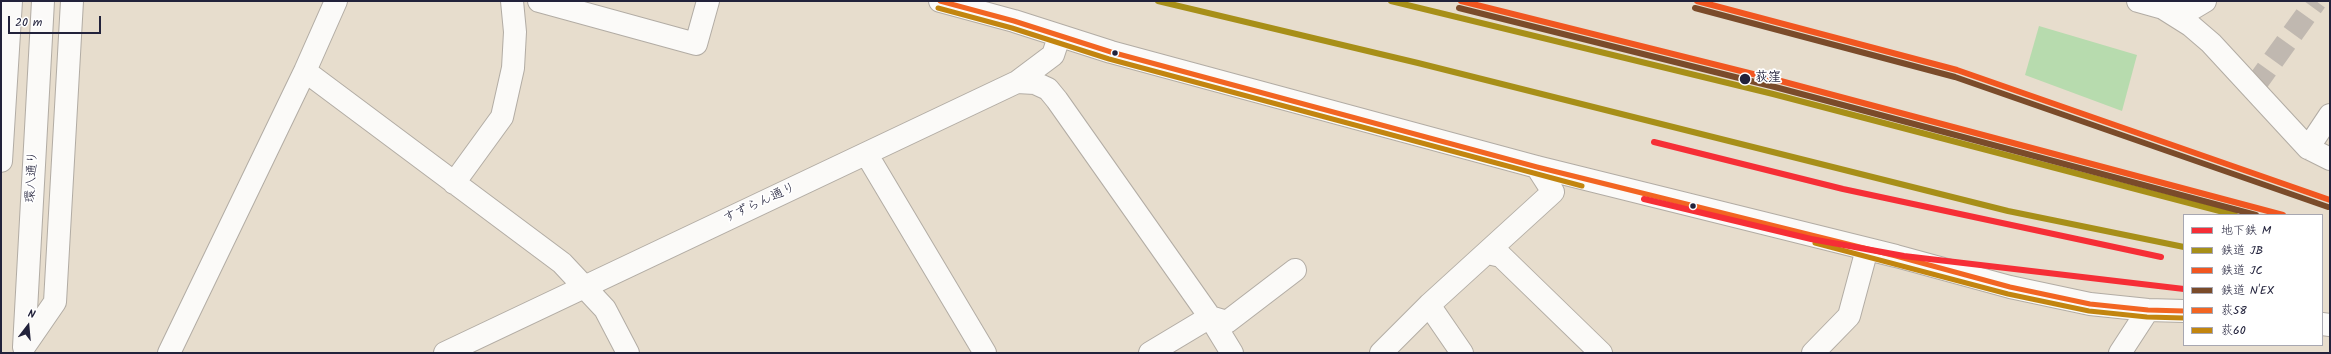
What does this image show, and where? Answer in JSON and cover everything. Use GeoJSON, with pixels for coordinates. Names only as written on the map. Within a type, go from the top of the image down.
{"type":"FeatureCollection","features":[{"type":"Feature","properties":{"kind":"street"},"geometry":{"type":"LineString","coordinates":[[1,161],[11,1]]}},
{"type":"Feature","properties":{"kind":"street","name":"環八通り"},"geometry":{"type":"LineString","coordinates":[[24,350],[43,1]]}},
{"type":"Feature","properties":{"kind":"street"},"geometry":{"type":"LineString","coordinates":[[24,350],[55,302],[72,1]]}},
{"type":"Feature","properties":{"kind":"street"},"geometry":{"type":"LineString","coordinates":[[169,353],[305,71],[336,1]]}},
{"type":"Feature","properties":{"kind":"street"},"geometry":{"type":"LineString","coordinates":[[454,184],[502,117],[514,68],[515,32],[512,1]]}},
{"type":"Feature","properties":{"kind":"street"},"geometry":{"type":"LineString","coordinates":[[539,1],[696,44],[708,1]]}},
{"type":"Feature","properties":{"kind":"street"},"geometry":{"type":"LineString","coordinates":[[940,1],[1014,21],[1059,37],[1537,167],[2018,288],[2090,304],[2148,310],[2183,310]]}},
{"type":"Feature","properties":{"kind":"street"},"geometry":{"type":"LineString","coordinates":[[2138,1],[2163,8],[2190,10],[2205,1]]}},
{"type":"Feature","properties":{"kind":"street"},"geometry":{"type":"LineString","coordinates":[[2163,8],[2190,25],[2211,43],[2308,148],[2330,159]]}},
{"type":"Feature","properties":{"kind":"street","name":"すずらん通り"},"geometry":{"type":"LineString","coordinates":[[444,353],[584,286],[867,155],[1017,82],[1052,55],[1059,37]]}},
{"type":"Feature","properties":{"kind":"street"},"geometry":{"type":"LineString","coordinates":[[305,71],[454,184],[562,263],[605,309],[628,353]]}},
{"type":"Feature","properties":{"kind":"street"},"geometry":{"type":"LineString","coordinates":[[1017,82],[1035,83],[1048,89],[1057,100],[1210,317],[1232,353]]}},
{"type":"Feature","properties":{"kind":"street"},"geometry":{"type":"LineString","coordinates":[[2308,148],[2330,115]]}},
{"type":"Feature","properties":{"kind":"street"},"geometry":{"type":"LineString","coordinates":[[867,155],[985,353]]}},
{"type":"Feature","properties":{"kind":"street"},"geometry":{"type":"LineString","coordinates":[[1381,353],[1429,304],[1488,253],[1553,192],[1537,167]]}},
{"type":"Feature","properties":{"kind":"street"},"geometry":{"type":"LineString","coordinates":[[1813,353],[1849,316],[1867,249]]}},
{"type":"Feature","properties":{"kind":"street"},"geometry":{"type":"LineString","coordinates":[[1488,253],[1501,256],[1601,353]]}},
{"type":"Feature","properties":{"kind":"street"},"geometry":{"type":"LineString","coordinates":[[1150,353],[1210,317],[1227,322],[1295,270]]}},
{"type":"Feature","properties":{"kind":"street"},"geometry":{"type":"LineString","coordinates":[[1429,304],[1462,353]]}},
{"type":"Feature","properties":{"kind":"street"},"geometry":{"type":"LineString","coordinates":[[2120,353],[2148,310]]}},
{"type":"Feature","properties":{"kind":"green space"},"geometry":{"type":"Polygon","coordinates":[[[2039,26],[2137,55],[2122,111],[2025,75],[2039,26]]]}},
{"type":"Feature","properties":{"kind":"tunnel"},"geometry":{"type":"LineString","coordinates":[[2254,87],[2316,1]]}},
{"type":"Feature","properties":{"kind":"metro line","name":"M"},"geometry":{"type":"LineString","coordinates":[[1654,142],[1843,189],[2161,257]]}},
{"type":"Feature","properties":{"kind":"metro line","name":"M"},"geometry":{"type":"LineString","coordinates":[[1644,199],[1811,239],[1904,256],[2183,289]]}},
{"type":"Feature","properties":{"kind":"rail line","name":"JB"},"geometry":{"type":"LineString","coordinates":[[1158,1],[1418,63],[2008,211],[2183,247]]}},
{"type":"Feature","properties":{"kind":"rail line","name":"JB"},"geometry":{"type":"LineString","coordinates":[[1391,1],[1773,94],[2231,214]]}},
{"type":"Feature","properties":{"kind":"rail line","name":"JC"},"geometry":{"type":"LineString","coordinates":[[1461,1],[1777,80],[2279,214]]}},
{"type":"Feature","properties":{"kind":"rail line","name":"JC"},"geometry":{"type":"LineString","coordinates":[[1697,1],[1957,70],[2330,200]]}},
{"type":"Feature","properties":{"kind":"rail line","name":"N'EX"},"geometry":{"type":"LineString","coordinates":[[1459,8],[1775,87],[2252,214]]}},
{"type":"Feature","properties":{"kind":"rail line","name":"N'EX"},"geometry":{"type":"LineString","coordinates":[[1695,8],[1955,77],[2328,207]]}},
{"type":"Feature","properties":{"kind":"transit line","name":"荻58"},"geometry":{"type":"LineString","coordinates":[[940,1],[1014,21],[1111,52],[1537,167],[1896,256],[2010,287],[2090,304],[2148,310],[2183,311]]}},
{"type":"Feature","properties":{"kind":"transit line","name":"荻60"},"geometry":{"type":"LineString","coordinates":[[938,8],[1012,28],[1109,59],[1582,186]]}},
{"type":"Feature","properties":{"kind":"transit line","name":"荻60"},"geometry":{"type":"LineString","coordinates":[[1815,243],[2008,294],[2089,311],[2147,317],[2183,318]]}},
{"type":"Feature","properties":{"kind":"place","name":"荻窪"},"geometry":{"type":"Point","coordinates":[1745,79]}}]}
